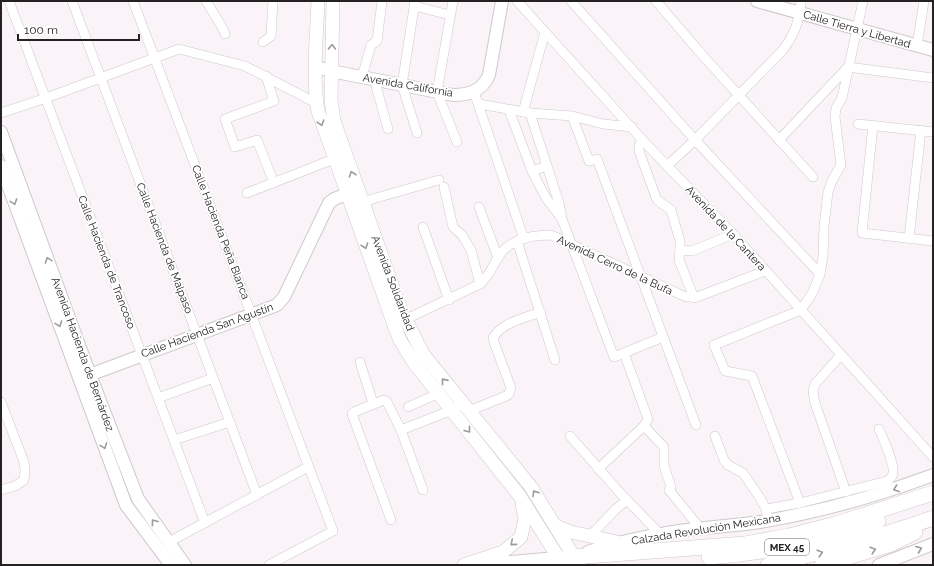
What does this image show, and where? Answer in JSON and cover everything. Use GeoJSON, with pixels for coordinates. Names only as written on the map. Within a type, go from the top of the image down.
{"type":"FeatureCollection","features":[{"type":"Feature","properties":{"kind":"main road","name":"Avenida Solidaridad"},"geometry":{"type":"LineString","coordinates":[[318,1],[316,103],[321,124],[347,194],[399,322],[568,561]]}},
{"type":"Feature","properties":{"kind":"main road","name":"Avenida Solidaridad"},"geometry":{"type":"LineString","coordinates":[[333,1],[331,100],[334,121],[362,202],[399,322],[400,340],[414,363],[437,394],[461,408],[531,487],[556,526],[568,561]]}},
{"type":"Feature","properties":{"kind":"main road"},"geometry":{"type":"LineString","coordinates":[[568,561],[745,544],[774,539],[836,524],[933,493]]}},
{"type":"Feature","properties":{"kind":"main road"},"geometry":{"type":"LineString","coordinates":[[464,565],[503,552],[521,537],[525,518],[520,495]]}},
{"type":"Feature","properties":{"kind":"main road","name":"Calzada Revolución Mexicana"},"geometry":{"type":"LineString","coordinates":[[602,565],[739,555],[776,549],[814,541],[856,529],[897,514],[933,498]]}},
{"type":"Feature","properties":{"kind":"main road"},"geometry":{"type":"LineString","coordinates":[[822,565],[891,544],[933,519]]}},
{"type":"Feature","properties":{"kind":"main road","name":"MEX 45"},"geometry":{"type":"LineString","coordinates":[[768,565],[812,555],[933,519]]}},
{"type":"Feature","properties":{"kind":"main road"},"geometry":{"type":"LineString","coordinates":[[556,526],[589,537],[618,542]]}},
{"type":"Feature","properties":{"kind":"street","name":"Calle Hacienda de Trancoso"},"geometry":{"type":"LineString","coordinates":[[9,1],[205,522]]}},
{"type":"Feature","properties":{"kind":"street","name":"Calle Hacienda de Malpaso"},"geometry":{"type":"LineString","coordinates":[[72,1],[257,495]]}},
{"type":"Feature","properties":{"kind":"street","name":"Calle Hacienda Peña Blanca"},"geometry":{"type":"LineString","coordinates":[[133,1],[333,531],[269,565]]}},
{"type":"Feature","properties":{"kind":"street"},"geometry":{"type":"LineString","coordinates":[[206,1],[225,34]]}},
{"type":"Feature","properties":{"kind":"street"},"geometry":{"type":"LineString","coordinates":[[264,42],[271,36],[273,1]]}},
{"type":"Feature","properties":{"kind":"street"},"geometry":{"type":"LineString","coordinates":[[382,1],[377,40],[371,45],[368,78],[388,129]]}},
{"type":"Feature","properties":{"kind":"street"},"geometry":{"type":"LineString","coordinates":[[453,1],[437,92],[457,142]]}},
{"type":"Feature","properties":{"kind":"street"},"geometry":{"type":"LineString","coordinates":[[502,1],[486,82],[474,92],[521,240],[556,360]]}},
{"type":"Feature","properties":{"kind":"street","name":"Avenida de la Cantera"},"geometry":{"type":"LineString","coordinates":[[517,1],[667,166],[733,234],[933,457]]}},
{"type":"Feature","properties":{"kind":"street"},"geometry":{"type":"LineString","coordinates":[[571,1],[695,140],[820,274]]}},
{"type":"Feature","properties":{"kind":"street"},"geometry":{"type":"LineString","coordinates":[[656,1],[739,96],[813,177]]}},
{"type":"Feature","properties":{"kind":"street","name":"Calle Tierra y Libertad"},"geometry":{"type":"LineString","coordinates":[[757,1],[801,7],[858,29],[933,50]]}},
{"type":"Feature","properties":{"kind":"street"},"geometry":{"type":"LineString","coordinates":[[800,503],[752,376],[724,371],[714,344],[801,310],[813,292],[820,274],[823,257],[824,226],[828,192],[841,166],[835,117],[836,108],[842,98],[863,1]]}},
{"type":"Feature","properties":{"kind":"street"},"geometry":{"type":"LineString","coordinates":[[917,46],[924,1]]}},
{"type":"Feature","properties":{"kind":"street"},"geometry":{"type":"LineString","coordinates":[[417,133],[402,85],[415,4],[450,15]]}},
{"type":"Feature","properties":{"kind":"street"},"geometry":{"type":"LineString","coordinates":[[667,166],[695,140],[776,57],[791,39],[796,28],[801,7]]}},
{"type":"Feature","properties":{"kind":"street"},"geometry":{"type":"LineString","coordinates":[[545,32],[526,112],[547,166],[559,203],[562,219],[614,357],[663,337]]}},
{"type":"Feature","properties":{"kind":"street"},"geometry":{"type":"LineString","coordinates":[[1,113],[179,49],[245,66],[316,103]]}},
{"type":"Feature","properties":{"kind":"street","name":"Avenida California"},"geometry":{"type":"LineString","coordinates":[[316,67],[453,95],[463,95],[474,92]]}},
{"type":"Feature","properties":{"kind":"street"},"geometry":{"type":"LineString","coordinates":[[779,140],[848,67]]}},
{"type":"Feature","properties":{"kind":"street"},"geometry":{"type":"LineString","coordinates":[[848,67],[933,78]]}},
{"type":"Feature","properties":{"kind":"street"},"geometry":{"type":"LineString","coordinates":[[266,76],[274,102],[225,119],[235,147],[257,140],[274,183]]}},
{"type":"Feature","properties":{"kind":"street"},"geometry":{"type":"LineString","coordinates":[[479,104],[509,110],[572,116],[603,124],[632,127]]}},
{"type":"Feature","properties":{"kind":"street"},"geometry":{"type":"LineString","coordinates":[[509,110],[532,171],[546,198],[562,219]]}},
{"type":"Feature","properties":{"kind":"street"},"geometry":{"type":"LineString","coordinates":[[572,116],[589,161],[597,159],[696,425]]}},
{"type":"Feature","properties":{"kind":"street"},"geometry":{"type":"LineString","coordinates":[[858,124],[933,132]]}},
{"type":"Feature","properties":{"kind":"street"},"geometry":{"type":"LineString","coordinates":[[873,125],[862,233],[933,241]]}},
{"type":"Feature","properties":{"kind":"street"},"geometry":{"type":"LineString","coordinates":[[908,238],[921,130]]}},
{"type":"Feature","properties":{"kind":"street","name":"Avenida Hacienda de Bernárdez"},"geometry":{"type":"LineString","coordinates":[[1,132],[85,377],[126,505],[171,565]]}},
{"type":"Feature","properties":{"kind":"street"},"geometry":{"type":"LineString","coordinates":[[642,139],[639,146],[639,151],[657,200],[671,210],[680,241],[679,260],[694,298],[765,271]]}},
{"type":"Feature","properties":{"kind":"street"},"geometry":{"type":"LineString","coordinates":[[247,193],[334,160]]}},
{"type":"Feature","properties":{"kind":"street","name":"Avenida Hacienda de Bernárdez"},"geometry":{"type":"LineString","coordinates":[[1,166],[85,377],[138,499],[185,565]]}},
{"type":"Feature","properties":{"kind":"street"},"geometry":{"type":"LineString","coordinates":[[532,171],[547,166]]}},
{"type":"Feature","properties":{"kind":"street"},"geometry":{"type":"LineString","coordinates":[[362,202],[442,183],[453,227],[462,235],[471,250],[480,284]]}},
{"type":"Feature","properties":{"kind":"street","name":"Calle Hacienda San Agustín"},"geometry":{"type":"LineString","coordinates":[[85,377],[277,305],[284,297],[329,203],[334,199],[347,194]]}},
{"type":"Feature","properties":{"kind":"street"},"geometry":{"type":"LineString","coordinates":[[479,207],[498,258]]}},
{"type":"Feature","properties":{"kind":"street"},"geometry":{"type":"LineString","coordinates":[[423,227],[449,300]]}},
{"type":"Feature","properties":{"kind":"street"},"geometry":{"type":"LineString","coordinates":[[680,250],[692,251],[733,234]]}},
{"type":"Feature","properties":{"kind":"street","name":"Avenida Cerro de la Bufa"},"geometry":{"type":"LineString","coordinates":[[399,322],[449,300],[480,284],[487,278],[501,253],[508,246],[538,235],[551,235],[640,277],[686,297],[694,298]]}},
{"type":"Feature","properties":{"kind":"street"},"geometry":{"type":"LineString","coordinates":[[400,430],[461,408],[509,394],[511,388],[493,338],[496,331],[504,326],[541,312]]}},
{"type":"Feature","properties":{"kind":"street"},"geometry":{"type":"LineString","coordinates":[[598,468],[644,426],[648,419],[624,353]]}},
{"type":"Feature","properties":{"kind":"street"},"geometry":{"type":"LineString","coordinates":[[841,355],[815,384],[813,391],[815,403],[846,492]]}},
{"type":"Feature","properties":{"kind":"street"},"geometry":{"type":"LineString","coordinates":[[360,362],[374,403]]}},
{"type":"Feature","properties":{"kind":"street"},"geometry":{"type":"LineString","coordinates":[[158,398],[213,378]]}},
{"type":"Feature","properties":{"kind":"street"},"geometry":{"type":"LineString","coordinates":[[408,407],[437,394]]}},
{"type":"Feature","properties":{"kind":"street"},"geometry":{"type":"LineString","coordinates":[[391,520],[352,414],[354,412],[374,403],[384,400],[387,402],[400,430],[423,490]]}},
{"type":"Feature","properties":{"kind":"street"},"geometry":{"type":"LineString","coordinates":[[1,402],[24,462],[25,471],[24,480],[15,486],[1,490]]}},
{"type":"Feature","properties":{"kind":"street"},"geometry":{"type":"LineString","coordinates":[[174,440],[230,422]]}},
{"type":"Feature","properties":{"kind":"street"},"geometry":{"type":"LineString","coordinates":[[644,426],[664,447],[664,466],[671,487],[669,490],[700,528]]}},
{"type":"Feature","properties":{"kind":"street"},"geometry":{"type":"LineString","coordinates":[[715,436],[724,460],[728,465],[743,473],[760,498],[767,515],[800,503],[888,481],[892,476],[893,469],[879,429]]}},
{"type":"Feature","properties":{"kind":"street"},"geometry":{"type":"LineString","coordinates":[[570,436],[627,500],[660,534]]}},
{"type":"Feature","properties":{"kind":"street"},"geometry":{"type":"LineString","coordinates":[[169,542],[308,467]]}},
{"type":"Feature","properties":{"kind":"street","name":"Calzada Revolución Mexicana"},"geometry":{"type":"LineString","coordinates":[[475,565],[568,561],[618,542],[767,515],[819,510],[890,491],[933,476]]}},
{"type":"Feature","properties":{"kind":"street"},"geometry":{"type":"LineString","coordinates":[[589,537],[617,508],[627,500]]}},
{"type":"Feature","properties":{"kind":"street"},"geometry":{"type":"LineString","coordinates":[[887,564],[933,544]]}}]}
